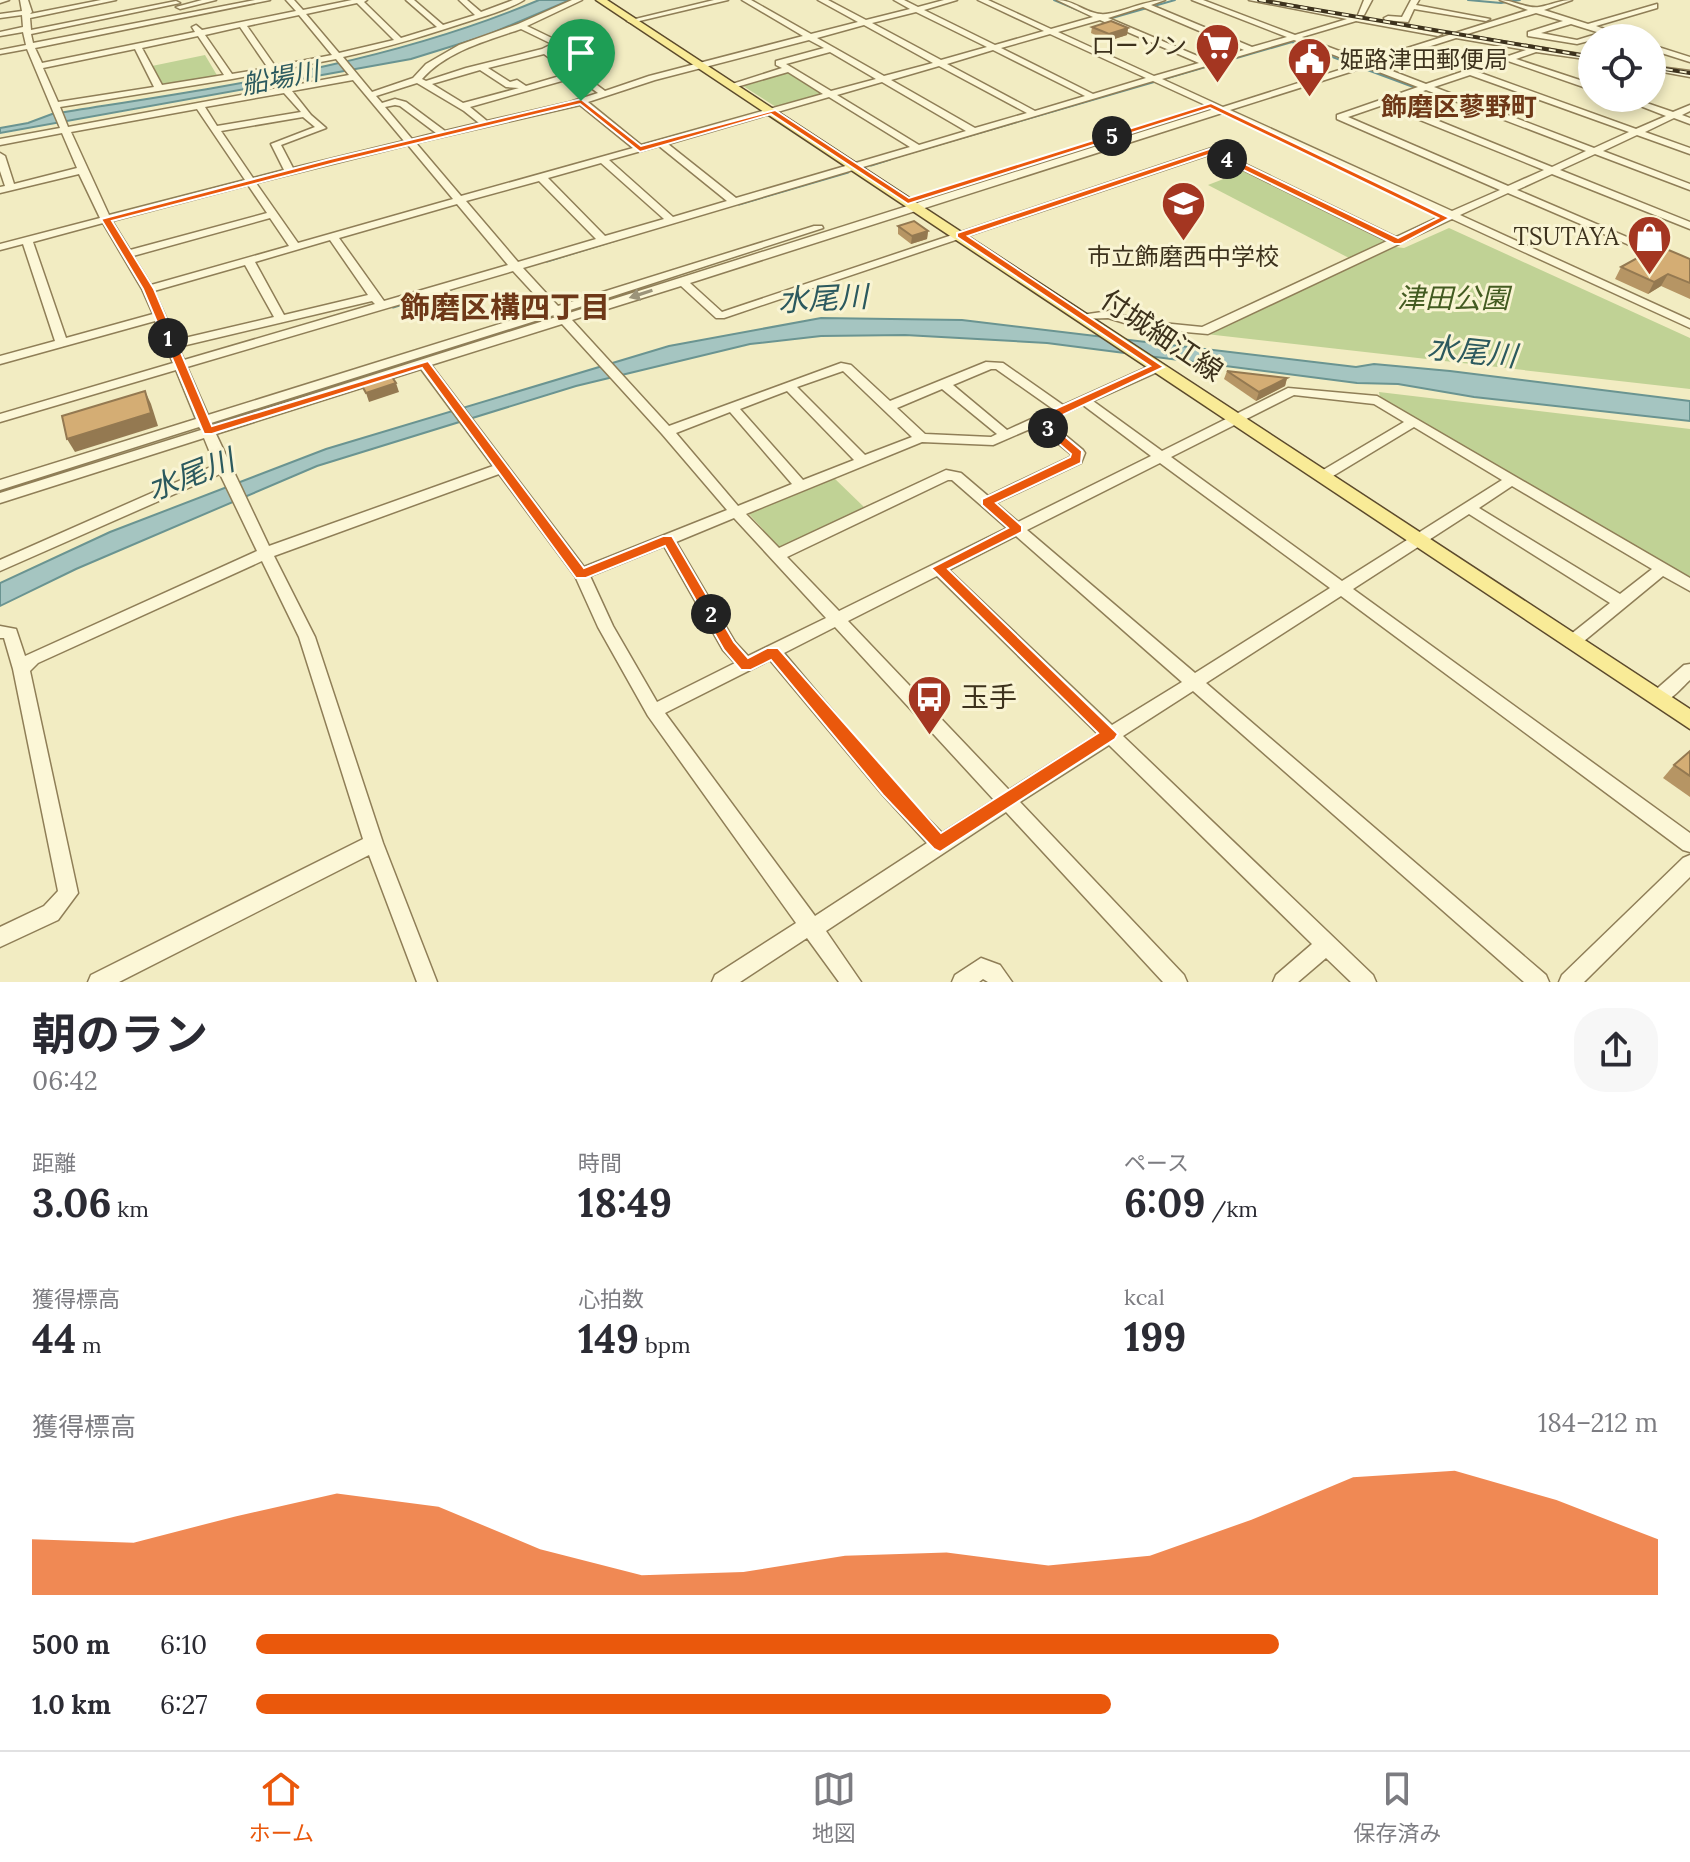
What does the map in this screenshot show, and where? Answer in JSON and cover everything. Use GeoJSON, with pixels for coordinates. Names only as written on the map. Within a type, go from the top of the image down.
{"type":"FeatureCollection","features":[{"type":"Feature","properties":{"kind":"main road","name":"付城細江線"},"geometry":{"type":"LineString","coordinates":[[601,0],[961,235],[1690,720]]}},
{"type":"Feature","properties":{"kind":"street"},"geometry":{"type":"LineString","coordinates":[[24,0],[26,31],[64,130],[106,219],[148,289],[223,467],[307,637],[374,843],[427,982]]}},
{"type":"Feature","properties":{"kind":"street"},"geometry":{"type":"LineString","coordinates":[[0,16],[112,0]]}},
{"type":"Feature","properties":{"kind":"street"},"geometry":{"type":"LineString","coordinates":[[0,34],[176,3],[212,0]]}},
{"type":"Feature","properties":{"kind":"street"},"geometry":{"type":"LineString","coordinates":[[0,52],[266,0]]}},
{"type":"Feature","properties":{"kind":"street"},"geometry":{"type":"LineString","coordinates":[[290,0],[515,266],[667,431],[736,512],[1177,982]]}},
{"type":"Feature","properties":{"kind":"street"},"geometry":{"type":"LineString","coordinates":[[40,66],[361,0],[400,42]]}},
{"type":"Feature","properties":{"kind":"street"},"geometry":{"type":"LineString","coordinates":[[410,0],[443,29]]}},
{"type":"Feature","properties":{"kind":"street"},"geometry":{"type":"LineString","coordinates":[[463,0],[481,16]]}},
{"type":"Feature","properties":{"kind":"street"},"geometry":{"type":"LineString","coordinates":[[55,107],[273,69],[400,42],[520,0]]}},
{"type":"Feature","properties":{"kind":"street"},"geometry":{"type":"LineString","coordinates":[[421,82],[429,66],[462,47],[521,26],[578,0]]}},
{"type":"Feature","properties":{"kind":"street"},"geometry":{"type":"LineString","coordinates":[[631,21],[724,0]]}},
{"type":"Feature","properties":{"kind":"street"},"geometry":{"type":"LineString","coordinates":[[746,0],[975,132]]}},
{"type":"Feature","properties":{"kind":"street"},"geometry":{"type":"LineString","coordinates":[[822,0],[1035,114]]}},
{"type":"Feature","properties":{"kind":"street"},"geometry":{"type":"LineString","coordinates":[[898,0],[1093,97]]}},
{"type":"Feature","properties":{"kind":"street"},"geometry":{"type":"LineString","coordinates":[[0,247],[290,171],[581,101],[602,92],[953,0]]}},
{"type":"Feature","properties":{"kind":"street"},"geometry":{"type":"LineString","coordinates":[[982,0],[1270,131],[1276,139],[1690,324]]}},
{"type":"Feature","properties":{"kind":"street"},"geometry":{"type":"LineString","coordinates":[[1063,0],[1206,63]]}},
{"type":"Feature","properties":{"kind":"street"},"geometry":{"type":"LineString","coordinates":[[148,289],[1161,0]]}},
{"type":"Feature","properties":{"kind":"street"},"geometry":{"type":"LineString","coordinates":[[1196,0],[1690,187]]}},
{"type":"Feature","properties":{"kind":"street"},"geometry":{"type":"LineString","coordinates":[[1253,0],[1438,34]]}},
{"type":"Feature","properties":{"kind":"street"},"geometry":{"type":"LineString","coordinates":[[1285,0],[1405,20],[1413,3],[1486,19]]}},
{"type":"Feature","properties":{"kind":"street"},"geometry":{"type":"LineString","coordinates":[[1361,13],[1368,0]]}},
{"type":"Feature","properties":{"kind":"street"},"geometry":{"type":"LineString","coordinates":[[1504,0],[1581,24]]}},
{"type":"Feature","properties":{"kind":"street"},"geometry":{"type":"LineString","coordinates":[[1217,108],[1355,60],[1548,0]]}},
{"type":"Feature","properties":{"kind":"street"},"geometry":{"type":"LineString","coordinates":[[0,498],[206,426],[1568,0]]}},
{"type":"Feature","properties":{"kind":"street"},"geometry":{"type":"LineString","coordinates":[[176,3],[191,15],[200,34],[229,76]]}},
{"type":"Feature","properties":{"kind":"street"},"geometry":{"type":"LineString","coordinates":[[86,5],[97,19]]}},
{"type":"Feature","properties":{"kind":"street"},"geometry":{"type":"LineString","coordinates":[[1144,5],[1252,50]]}},
{"type":"Feature","properties":{"kind":"street"},"geometry":{"type":"LineString","coordinates":[[1595,24],[1654,6]]}},
{"type":"Feature","properties":{"kind":"street"},"geometry":{"type":"LineString","coordinates":[[0,418],[378,301],[672,221],[1353,20]]}},
{"type":"Feature","properties":{"kind":"street"},"geometry":{"type":"LineString","coordinates":[[1571,21],[1531,34],[1578,42]]}},
{"type":"Feature","properties":{"kind":"street"},"geometry":{"type":"LineString","coordinates":[[242,25],[273,69]]}},
{"type":"Feature","properties":{"kind":"street"},"geometry":{"type":"LineString","coordinates":[[371,95],[454,72],[483,68],[557,45],[521,26]]}},
{"type":"Feature","properties":{"kind":"street"},"geometry":{"type":"LineString","coordinates":[[1455,36],[1578,56]]}},
{"type":"Feature","properties":{"kind":"street"},"geometry":{"type":"LineString","coordinates":[[137,46],[159,88]]}},
{"type":"Feature","properties":{"kind":"street"},"geometry":{"type":"LineString","coordinates":[[831,49],[779,63],[918,148]]}},
{"type":"Feature","properties":{"kind":"street"},"geometry":{"type":"LineString","coordinates":[[1536,49],[1340,117],[1690,268]]}},
{"type":"Feature","properties":{"kind":"street"},"geometry":{"type":"LineString","coordinates":[[1666,50],[1690,60]]}},
{"type":"Feature","properties":{"kind":"street"},"geometry":{"type":"LineString","coordinates":[[545,51],[602,92]]}},
{"type":"Feature","properties":{"kind":"street"},"geometry":{"type":"LineString","coordinates":[[1509,59],[1578,82]]}},
{"type":"Feature","properties":{"kind":"street"},"geometry":{"type":"LineString","coordinates":[[429,66],[454,72]]}},
{"type":"Feature","properties":{"kind":"street"},"geometry":{"type":"LineString","coordinates":[[483,68],[509,85],[517,83],[525,88]]}},
{"type":"Feature","properties":{"kind":"street"},"geometry":{"type":"LineString","coordinates":[[733,85],[789,69]]}},
{"type":"Feature","properties":{"kind":"street"},"geometry":{"type":"LineString","coordinates":[[1666,71],[1690,74]]}},
{"type":"Feature","properties":{"kind":"street"},"geometry":{"type":"LineString","coordinates":[[1470,72],[1690,151]]}},
{"type":"Feature","properties":{"kind":"street"},"geometry":{"type":"LineString","coordinates":[[463,106],[577,74]]}},
{"type":"Feature","properties":{"kind":"street"},"geometry":{"type":"LineString","coordinates":[[0,142],[288,92],[355,77]]}},
{"type":"Feature","properties":{"kind":"street"},"geometry":{"type":"LineString","coordinates":[[421,82],[463,106],[486,125]]}},
{"type":"Feature","properties":{"kind":"street"},"geometry":{"type":"LineString","coordinates":[[288,92],[321,128],[276,144],[290,171]]}},
{"type":"Feature","properties":{"kind":"street"},"geometry":{"type":"LineString","coordinates":[[581,101],[640,149]]}},
{"type":"Feature","properties":{"kind":"street"},"geometry":{"type":"LineString","coordinates":[[380,106],[395,102],[403,104],[444,135]]}},
{"type":"Feature","properties":{"kind":"street"},"geometry":{"type":"LineString","coordinates":[[1384,102],[1690,226]]}},
{"type":"Feature","properties":{"kind":"street"},"geometry":{"type":"LineString","coordinates":[[200,107],[295,247]]}},
{"type":"Feature","properties":{"kind":"street"},"geometry":{"type":"LineString","coordinates":[[1091,321],[1109,314],[1141,324],[1204,331],[1690,108]]}},
{"type":"Feature","properties":{"kind":"street"},"geometry":{"type":"LineString","coordinates":[[1664,112],[1690,121]]}},
{"type":"Feature","properties":{"kind":"street"},"geometry":{"type":"LineString","coordinates":[[214,129],[306,115]]}},
{"type":"Feature","properties":{"kind":"street"},"geometry":{"type":"LineString","coordinates":[[661,143],[734,202]]}},
{"type":"Feature","properties":{"kind":"street"},"geometry":{"type":"LineString","coordinates":[[682,281],[720,316],[1212,151],[1398,242]]}},
{"type":"Feature","properties":{"kind":"street"},"geometry":{"type":"LineString","coordinates":[[0,156],[5,188],[82,170]]}},
{"type":"Feature","properties":{"kind":"street"},"geometry":{"type":"LineString","coordinates":[[603,160],[672,221]]}},
{"type":"Feature","properties":{"kind":"street"},"geometry":{"type":"LineString","coordinates":[[541,177],[603,240]]}},
{"type":"Feature","properties":{"kind":"street"},"geometry":{"type":"LineString","coordinates":[[0,485],[424,364],[560,315],[682,281],[912,204]]}},
{"type":"Feature","properties":{"kind":"street"},"geometry":{"type":"LineString","coordinates":[[127,254],[271,215]]}},
{"type":"Feature","properties":{"kind":"street"},"geometry":{"type":"LineString","coordinates":[[1450,216],[1690,331]]}},
{"type":"Feature","properties":{"kind":"street"},"geometry":{"type":"LineString","coordinates":[[333,237],[378,301]]}},
{"type":"Feature","properties":{"kind":"street"},"geometry":{"type":"LineString","coordinates":[[27,240],[62,343]]}},
{"type":"Feature","properties":{"kind":"street"},"geometry":{"type":"LineString","coordinates":[[248,260],[281,319]]}},
{"type":"Feature","properties":{"kind":"street"},"geometry":{"type":"LineString","coordinates":[[170,345],[281,319],[378,301]]}},
{"type":"Feature","properties":{"kind":"street"},"geometry":{"type":"LineString","coordinates":[[0,360],[159,316]]}},
{"type":"Feature","properties":{"kind":"street"},"geometry":{"type":"LineString","coordinates":[[424,364],[581,574],[606,627],[654,711],[851,982]]}},
{"type":"Feature","properties":{"kind":"street"},"geometry":{"type":"LineString","coordinates":[[890,406],[990,365],[999,366],[1062,410]]}},
{"type":"Feature","properties":{"kind":"street"},"geometry":{"type":"LineString","coordinates":[[581,574],[921,438],[993,441],[1007,436],[1158,367]]}},
{"type":"Feature","properties":{"kind":"street"},"geometry":{"type":"LineString","coordinates":[[667,431],[847,368],[921,438]]}},
{"type":"Feature","properties":{"kind":"street"},"geometry":{"type":"LineString","coordinates":[[944,384],[1007,436]]}},
{"type":"Feature","properties":{"kind":"street"},"geometry":{"type":"LineString","coordinates":[[789,386],[863,461]]}},
{"type":"Feature","properties":{"kind":"street"},"geometry":{"type":"LineString","coordinates":[[654,711],[1292,391],[1377,400],[1690,585]]}},
{"type":"Feature","properties":{"kind":"street"},"geometry":{"type":"LineString","coordinates":[[1084,400],[1690,844]]}},
{"type":"Feature","properties":{"kind":"street"},"geometry":{"type":"LineString","coordinates":[[732,407],[801,486]]}},
{"type":"Feature","properties":{"kind":"street"},"geometry":{"type":"LineString","coordinates":[[987,502],[1076,460],[1078,453],[1039,421]]}},
{"type":"Feature","properties":{"kind":"street"},"geometry":{"type":"LineString","coordinates":[[1323,476],[1413,422]]}},
{"type":"Feature","properties":{"kind":"street"},"geometry":{"type":"LineString","coordinates":[[0,566],[223,467]]}},
{"type":"Feature","properties":{"kind":"street"},"geometry":{"type":"LineString","coordinates":[[21,669],[32,659],[266,553],[503,467]]}},
{"type":"Feature","properties":{"kind":"street"},"geometry":{"type":"LineString","coordinates":[[776,556],[946,475],[956,476],[1539,982]]}},
{"type":"Feature","properties":{"kind":"street"},"geometry":{"type":"LineString","coordinates":[[722,982],[805,928],[814,928],[1006,800],[1195,684],[1512,480]]}},
{"type":"Feature","properties":{"kind":"street"},"geometry":{"type":"LineString","coordinates":[[1469,508],[1621,602]]}},
{"type":"Feature","properties":{"kind":"street"},"geometry":{"type":"LineString","coordinates":[[668,540],[729,646],[746,665]]}},
{"type":"Feature","properties":{"kind":"street"},"geometry":{"type":"LineString","coordinates":[[938,568],[1366,982]]}},
{"type":"Feature","properties":{"kind":"street"},"geometry":{"type":"LineString","coordinates":[[1572,642],[1662,569]]}},
{"type":"Feature","properties":{"kind":"street"},"geometry":{"type":"LineString","coordinates":[[0,632],[10,633],[21,669],[68,893],[51,913],[0,937]]}},
{"type":"Feature","properties":{"kind":"street"},"geometry":{"type":"LineString","coordinates":[[773,652],[889,790],[940,844]]}},
{"type":"Feature","properties":{"kind":"street"},"geometry":{"type":"LineString","coordinates":[[1658,698],[1690,670]]}},
{"type":"Feature","properties":{"kind":"street"},"geometry":{"type":"LineString","coordinates":[[98,982],[374,843]]}},
{"type":"Feature","properties":{"kind":"street"},"geometry":{"type":"LineString","coordinates":[[1569,982],[1690,864]]}},
{"type":"Feature","properties":{"kind":"street"},"geometry":{"type":"LineString","coordinates":[[1283,982],[1327,944]]}},
{"type":"Feature","properties":{"kind":"street"},"geometry":{"type":"LineString","coordinates":[[962,982],[981,968],[993,972],[1002,982]]}},
{"type":"Feature","properties":{"kind":"green space"},"geometry":{"type":"Polygon","coordinates":[[[205,55],[218,77],[163,84],[152,66],[205,55]]]}},
{"type":"Feature","properties":{"kind":"green space"},"geometry":{"type":"Polygon","coordinates":[[[787,71],[824,93],[776,107],[740,84],[787,71]]]}},
{"type":"Feature","properties":{"kind":"green space"},"geometry":{"type":"Polygon","coordinates":[[[1244,171],[1386,242],[1349,258],[1208,185],[1244,171]]]}},
{"type":"Feature","properties":{"kind":"green space","name":"津田公園"},"geometry":{"type":"Polygon","coordinates":[[[1449,228],[1690,338],[1690,389],[1206,334],[1395,247],[1404,248],[1449,228]]]}},
{"type":"Feature","properties":{"kind":"green space","name":"津田公園"},"geometry":{"type":"Polygon","coordinates":[[[1379,392],[1690,429],[1690,582],[1380,398],[1379,392]]]}},
{"type":"Feature","properties":{"kind":"green space"},"geometry":{"type":"Polygon","coordinates":[[[833,477],[865,508],[780,548],[748,513],[833,477]]]}},
{"type":"Feature","properties":{"kind":"water","name":"船場川"},"geometry":{"type":"Polygon","coordinates":[[[539,0],[570,0],[485,36],[411,59],[0,133],[0,128],[28,123],[52,114],[300,72],[360,58],[480,23],[539,0]]]}},
{"type":"Feature","properties":{"kind":"water"},"geometry":{"type":"Polygon","coordinates":[[[821,318],[962,320],[1356,367],[1374,364],[1450,371],[1690,401],[1690,421],[1047,343],[905,335],[821,336],[750,344],[576,386],[317,466],[76,569],[0,606],[0,583],[110,532],[326,449],[669,346],[821,318]]]}},
{"type":"Feature","properties":{"kind":"building"},"geometry":{"type":"Polygon","coordinates":[[[1111,21],[1128,28],[1109,34],[1092,27],[1111,21]]]}},
{"type":"Feature","properties":{"kind":"building"},"geometry":{"type":"Polygon","coordinates":[[[914,221],[928,231],[912,236],[898,226],[914,221]]]}},
{"type":"Feature","properties":{"kind":"building"},"geometry":{"type":"Polygon","coordinates":[[[1659,246],[1690,259],[1690,283],[1668,274],[1654,282],[1621,267],[1659,246]]]}},
{"type":"Feature","properties":{"kind":"building"},"geometry":{"type":"Polygon","coordinates":[[[1227,371],[1287,378],[1259,392],[1227,371]]]}},
{"type":"Feature","properties":{"kind":"building"},"geometry":{"type":"Polygon","coordinates":[[[390,374],[396,383],[366,393],[361,384],[390,374]]]}},
{"type":"Feature","properties":{"kind":"building"},"geometry":{"type":"Polygon","coordinates":[[[145,391],[151,413],[67,439],[62,416],[145,391]]]}},
{"type":"Feature","properties":{"kind":"building"},"geometry":{"type":"Polygon","coordinates":[[[1690,751],[1690,776],[1674,765],[1690,751]]]}},
{"type":"Feature","properties":{"kind":"waterway"},"geometry":{"type":"LineString","coordinates":[[1054,0],[1092,16]]}},
{"type":"Feature","properties":{"kind":"waterway"},"geometry":{"type":"LineString","coordinates":[[1105,20],[1175,0]]}},
{"type":"Feature","properties":{"kind":"waterway"},"geometry":{"type":"LineString","coordinates":[[1468,0],[1501,3],[1520,0]]}},
{"type":"Feature","properties":{"kind":"waterway"},"geometry":{"type":"LineString","coordinates":[[883,161],[1292,42],[1416,88]]}},
{"type":"Feature","properties":{"kind":"waterway"},"geometry":{"type":"LineString","coordinates":[[871,165],[890,159]]}},
{"type":"Feature","properties":{"kind":"waterway"},"geometry":{"type":"LineString","coordinates":[[739,204],[848,172]]}},
{"type":"Feature","properties":{"kind":"waterway"},"geometry":{"type":"LineString","coordinates":[[547,261],[619,239]]}},
{"type":"Feature","properties":{"kind":"waterway"},"geometry":{"type":"LineString","coordinates":[[393,307],[454,288]]}},
{"type":"Feature","properties":{"kind":"railway"},"geometry":{"type":"LineString","coordinates":[[1259,0],[1578,55]]}},
{"type":"Feature","properties":{"kind":"railway"},"geometry":{"type":"LineString","coordinates":[[1666,69],[1690,73]]}},
{"type":"Feature","properties":{"kind":"place","name":"ローソン"},"geometry":{"type":"Point","coordinates":[1218,85]}},
{"type":"Feature","properties":{"kind":"place","name":"姫路津田郵便局"},"geometry":{"type":"Point","coordinates":[1309,99]}},
{"type":"Feature","properties":{"kind":"place","name":"市立飾磨西中学校"},"geometry":{"type":"Point","coordinates":[1183,242]}},
{"type":"Feature","properties":{"kind":"place","name":"TSUTAYA"},"geometry":{"type":"Point","coordinates":[1650,276]}},
{"type":"Feature","properties":{"kind":"place","name":"玉手"},"geometry":{"type":"Point","coordinates":[930,736]}},
{"type":"Feature","properties":{"kind":"district","name":"飾磨区蓼野町"},"geometry":{"type":"Point","coordinates":[1459,107]}},
{"type":"Feature","properties":{"kind":"district","name":"飾磨区構四丁目"},"geometry":{"type":"Point","coordinates":[505,308]}},
{"type":"Feature","properties":{"kind":"route"},"geometry":{"type":"LineString","coordinates":[[581,101],[640,149],[772,111],[908,201],[1211,105],[1445,218],[1398,242],[1212,151],[961,235],[1158,367],[1039,421],[1078,453],[1076,460],[987,502],[1017,529],[938,568],[1110,734],[940,844],[889,790],[773,652],[746,665],[729,646],[698,587],[668,540],[581,574],[424,364],[208,431],[148,289],[106,219],[333,160],[581,101]]}},
{"type":"Feature","properties":{"kind":"water label","name":"水尾川"},"geometry":{"type":"Point","coordinates":[823,299]}},
{"type":"Feature","properties":{"kind":"water label","name":"水尾川"},"geometry":{"type":"Point","coordinates":[1472,352]}},
{"type":"Feature","properties":{"kind":"water label","name":"水尾川"},"geometry":{"type":"Point","coordinates":[191,475]}}]}
